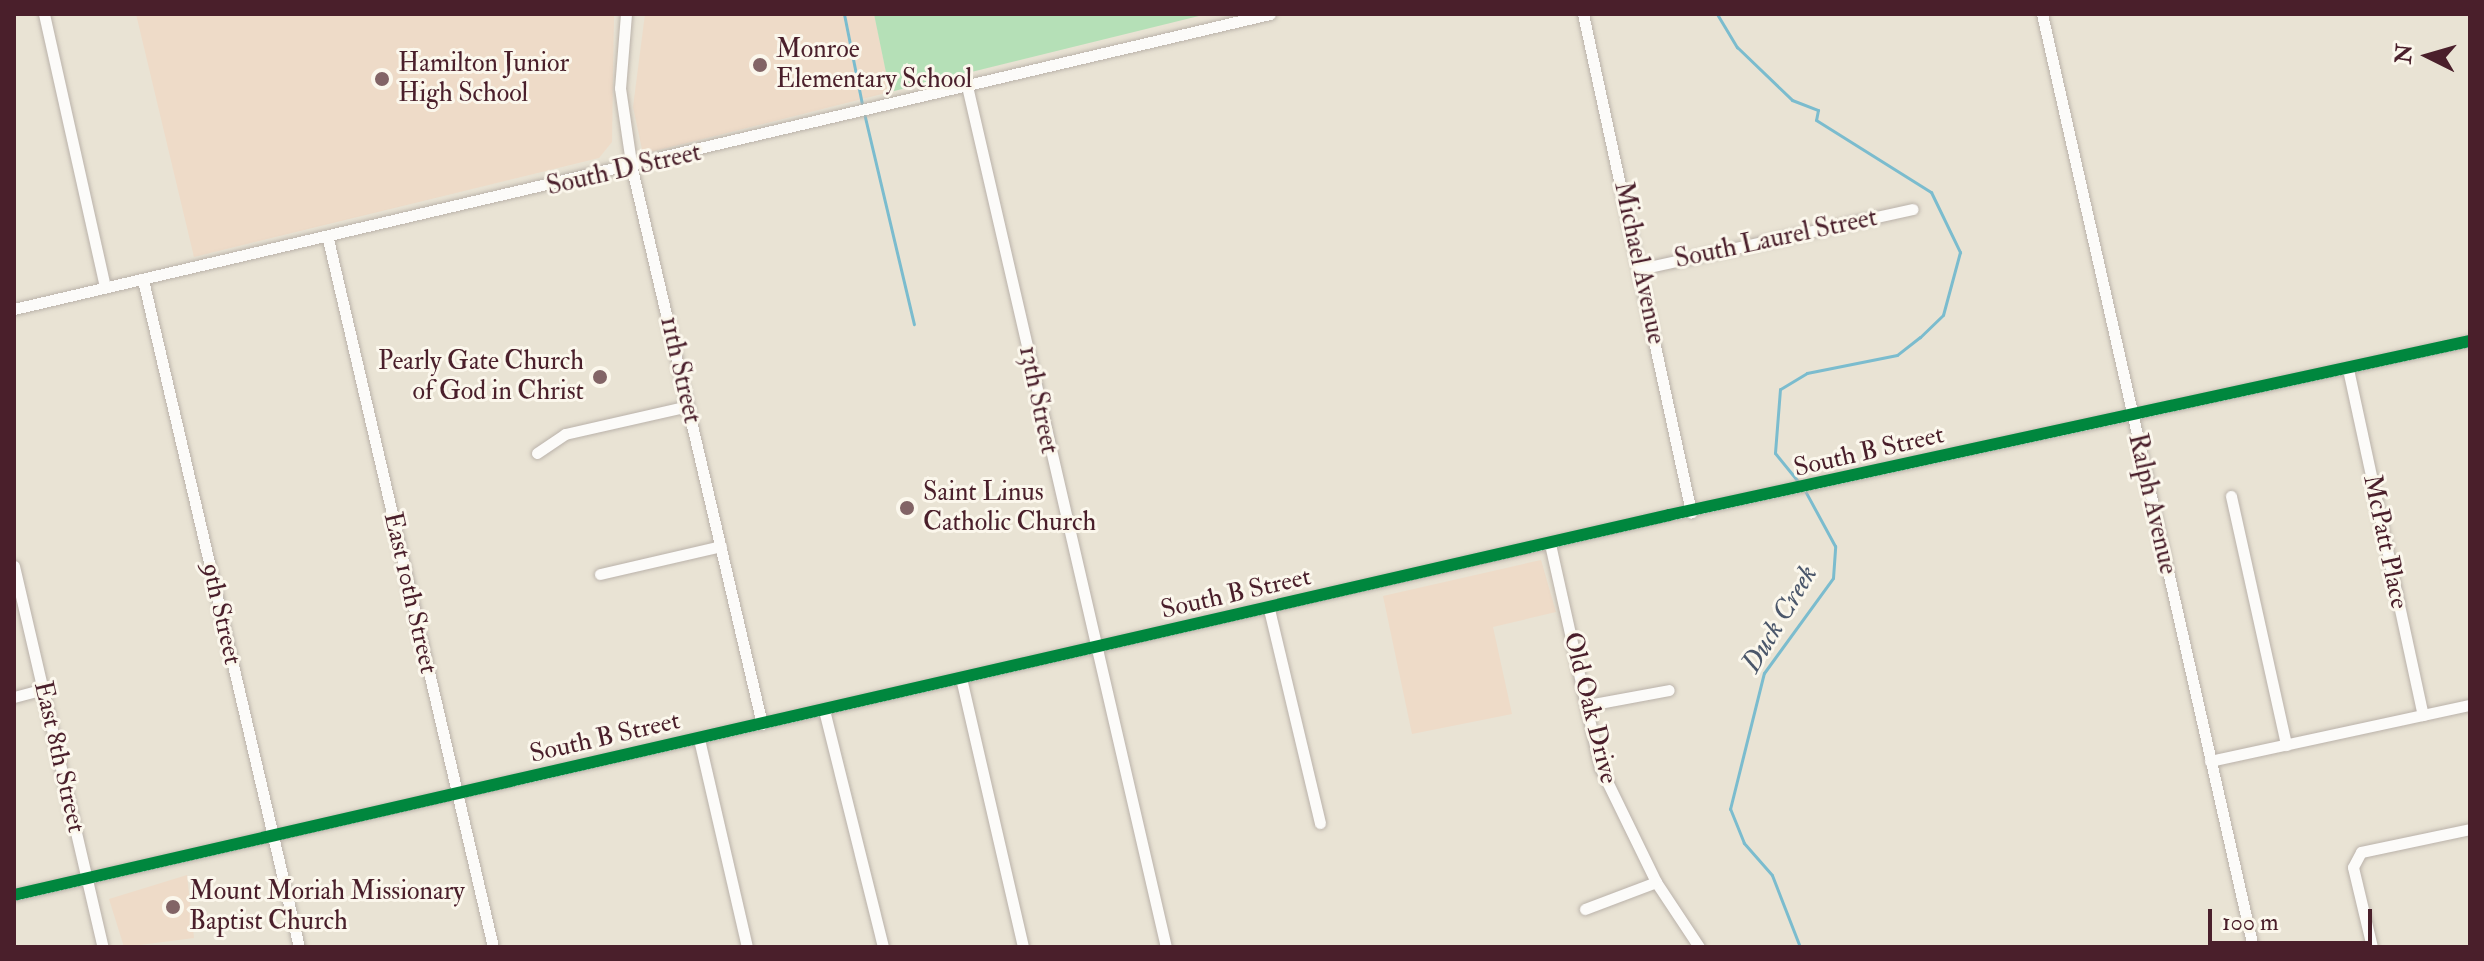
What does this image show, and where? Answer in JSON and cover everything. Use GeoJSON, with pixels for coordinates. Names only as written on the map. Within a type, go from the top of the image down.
{"type":"FeatureCollection","features":[{"type":"Feature","properties":{"kind":"street"},"geometry":{"type":"LineString","coordinates":[[44,14],[105,287]]}},
{"type":"Feature","properties":{"kind":"street","name":"11th Street"},"geometry":{"type":"LineString","coordinates":[[626,14],[620,88],[632,169],[762,724]]}},
{"type":"Feature","properties":{"kind":"street","name":"South D Street"},"geometry":{"type":"LineString","coordinates":[[14,309],[632,169],[1230,18],[1270,14]]}},
{"type":"Feature","properties":{"kind":"street","name":"Michael Avenue"},"geometry":{"type":"LineString","coordinates":[[1583,14],[1691,512]]}},
{"type":"Feature","properties":{"kind":"street","name":"Ralph Avenue"},"geometry":{"type":"LineString","coordinates":[[2042,14],[2253,947]]}},
{"type":"Feature","properties":{"kind":"street","name":"13th Street"},"geometry":{"type":"LineString","coordinates":[[967,86],[1166,947]]}},
{"type":"Feature","properties":{"kind":"street","name":"South Laurel Street"},"geometry":{"type":"LineString","coordinates":[[1640,269],[1912,209]]}},
{"type":"Feature","properties":{"kind":"street","name":"East 10th Street"},"geometry":{"type":"LineString","coordinates":[[328,239],[493,947]]}},
{"type":"Feature","properties":{"kind":"street","name":"9th Street"},"geometry":{"type":"LineString","coordinates":[[143,280],[299,947]]}},
{"type":"Feature","properties":{"kind":"street","name":"South B Street"},"geometry":{"type":"LineString","coordinates":[[14,895],[1691,512],[2470,341]]}},
{"type":"Feature","properties":{"kind":"street","name":"McPatt Place"},"geometry":{"type":"LineString","coordinates":[[2348,369],[2423,715]]}},
{"type":"Feature","properties":{"kind":"street"},"geometry":{"type":"LineString","coordinates":[[537,453],[565,434],[688,406]]}},
{"type":"Feature","properties":{"kind":"street"},"geometry":{"type":"LineString","coordinates":[[2231,496],[2286,745]]}},
{"type":"Feature","properties":{"kind":"street","name":"Old Oak Drive"},"geometry":{"type":"LineString","coordinates":[[1550,544],[1600,767],[1656,882],[1699,947]]}},
{"type":"Feature","properties":{"kind":"street"},"geometry":{"type":"LineString","coordinates":[[600,574],[721,546]]}},
{"type":"Feature","properties":{"kind":"street","name":"East 8th Street"},"geometry":{"type":"LineString","coordinates":[[14,566],[103,947]]}},
{"type":"Feature","properties":{"kind":"street"},"geometry":{"type":"LineString","coordinates":[[1269,609],[1320,823]]}},
{"type":"Feature","properties":{"kind":"street"},"geometry":{"type":"LineString","coordinates":[[961,678],[1023,947]]}},
{"type":"Feature","properties":{"kind":"street"},"geometry":{"type":"LineString","coordinates":[[14,697],[43,689]]}},
{"type":"Feature","properties":{"kind":"street"},"geometry":{"type":"LineString","coordinates":[[1588,705],[1669,690]]}},
{"type":"Feature","properties":{"kind":"street"},"geometry":{"type":"LineString","coordinates":[[2210,761],[2470,705]]}},
{"type":"Feature","properties":{"kind":"street"},"geometry":{"type":"LineString","coordinates":[[824,710],[883,947]]}},
{"type":"Feature","properties":{"kind":"street"},"geometry":{"type":"LineString","coordinates":[[699,739],[747,947]]}},
{"type":"Feature","properties":{"kind":"street"},"geometry":{"type":"LineString","coordinates":[[2372,947],[2353,867],[2361,852],[2470,829]]}},
{"type":"Feature","properties":{"kind":"street"},"geometry":{"type":"LineString","coordinates":[[1585,909],[1656,882]]}},
{"type":"Feature","properties":{"kind":"shaded area","name":"Hamilton Junior High School"},"geometry":{"type":"Polygon","coordinates":[[[136,14],[614,14],[612,142],[599,158],[194,257],[136,14]]]}},
{"type":"Feature","properties":{"kind":"shaded area","name":"Monroe Elementary School"},"geometry":{"type":"Polygon","coordinates":[[[645,14],[874,14],[890,92],[643,154],[633,107],[645,14]]]}},
{"type":"Feature","properties":{"kind":"shaded area"},"geometry":{"type":"Polygon","coordinates":[[[1541,560],[1556,612],[1493,627],[1512,714],[1412,734],[1383,596],[1541,560]]]}},
{"type":"Feature","properties":{"kind":"shaded area"},"geometry":{"type":"Polygon","coordinates":[[[187,875],[194,938],[124,947],[109,899],[187,875]]]}},
{"type":"Feature","properties":{"kind":"green space"},"geometry":{"type":"Polygon","coordinates":[[[874,14],[1207,14],[890,92],[874,14]]]}},
{"type":"Feature","properties":{"kind":"waterway"},"geometry":{"type":"LineString","coordinates":[[844,14],[862,104]]}},
{"type":"Feature","properties":{"kind":"waterway","name":"Duck Creek"},"geometry":{"type":"LineString","coordinates":[[1717,14],[1737,47],[1792,100],[1818,110],[1816,120],[1931,192],[1960,252],[1943,315],[1897,355],[1807,373],[1780,389],[1775,453],[1799,483]]}},
{"type":"Feature","properties":{"kind":"waterway"},"geometry":{"type":"LineString","coordinates":[[864,113],[914,324]]}},
{"type":"Feature","properties":{"kind":"waterway","name":"Duck Creek"},"geometry":{"type":"LineString","coordinates":[[1800,947],[1772,875],[1744,843],[1730,809],[1764,673],[1833,578],[1835,546],[1804,489]]}},
{"type":"Feature","properties":{"kind":"cycle path"},"geometry":{"type":"LineString","coordinates":[[14,895],[1669,515],[2470,341]]}},
{"type":"Feature","properties":{"kind":"place","name":"Monroe Elementary School"},"geometry":{"type":"Point","coordinates":[760,65]}},
{"type":"Feature","properties":{"kind":"place","name":"Hamilton Junior High School"},"geometry":{"type":"Point","coordinates":[382,79]}},
{"type":"Feature","properties":{"kind":"place","name":"Pearly Gate Church of God in Christ"},"geometry":{"type":"Point","coordinates":[600,377]}},
{"type":"Feature","properties":{"kind":"place","name":"Saint Linus Catholic Church"},"geometry":{"type":"Point","coordinates":[907,508]}},
{"type":"Feature","properties":{"kind":"place","name":"Mount Moriah Missionary Baptist Church"},"geometry":{"type":"Point","coordinates":[173,907]}}]}
